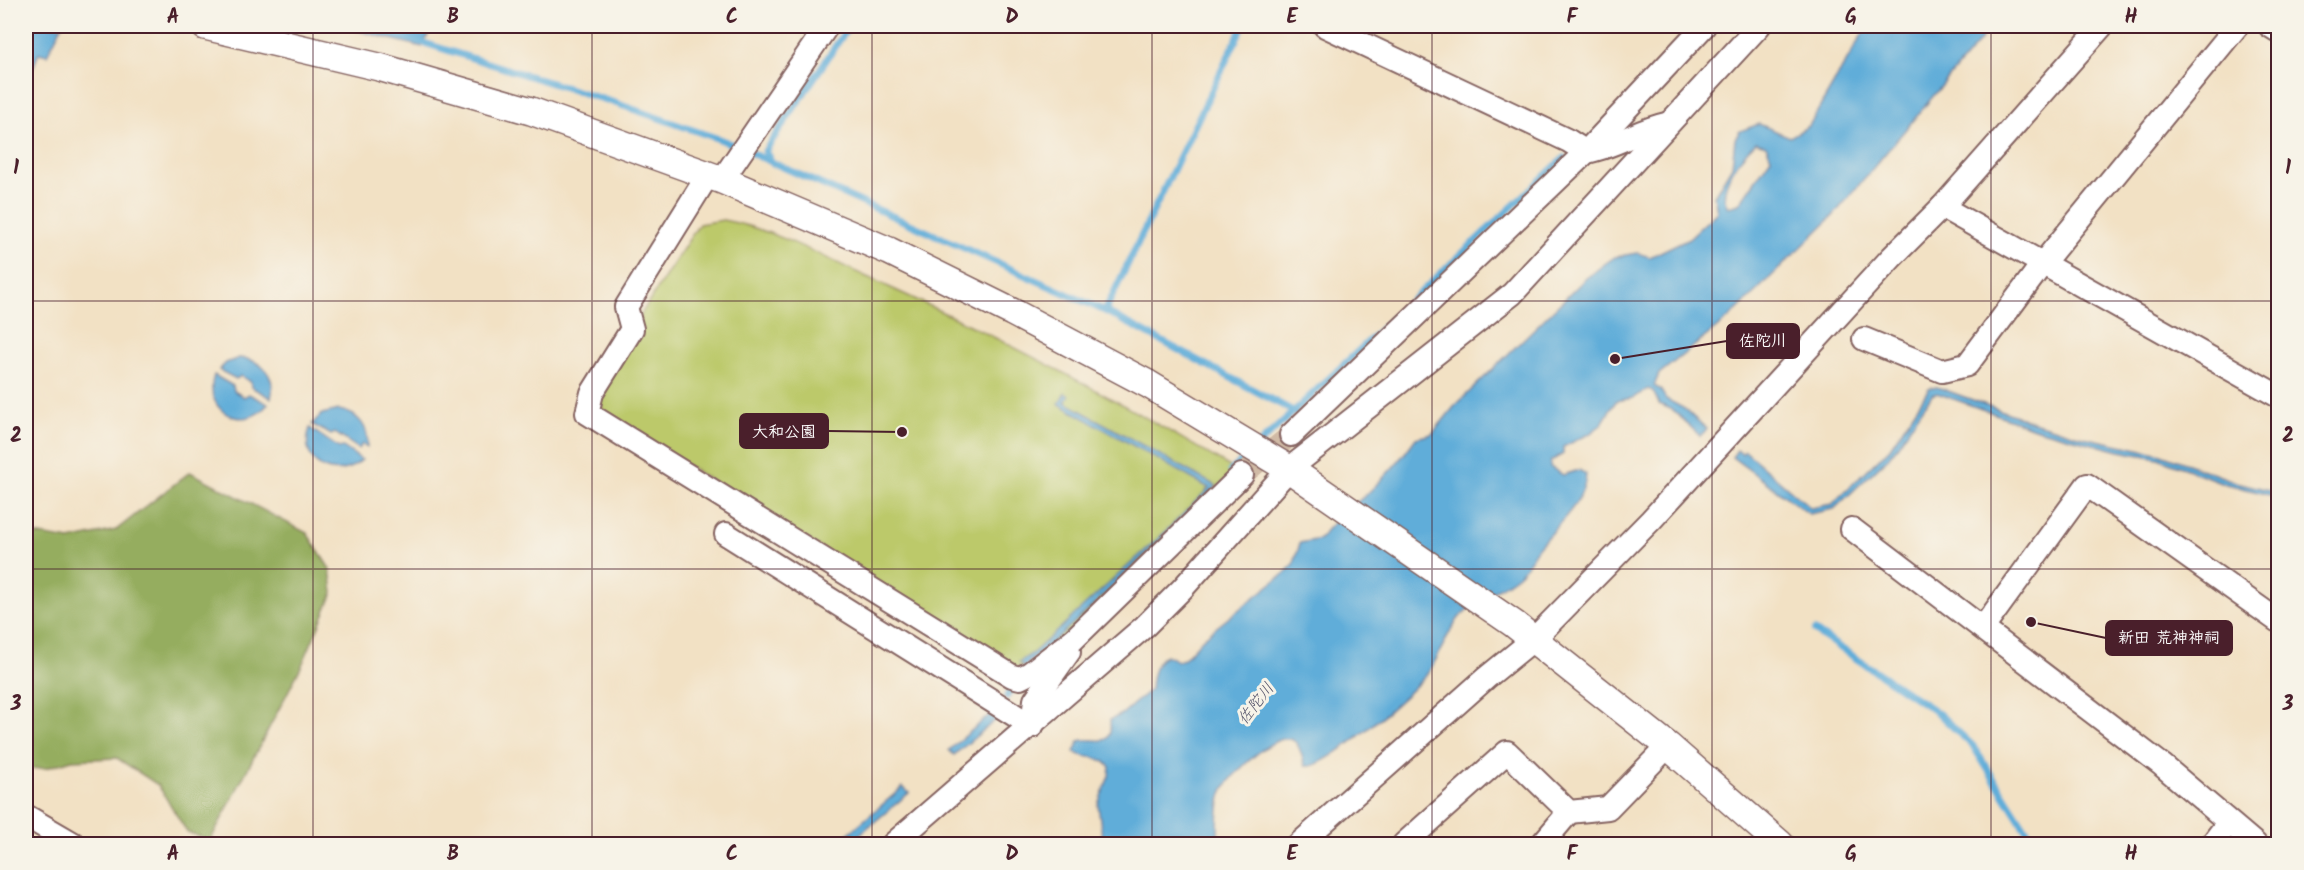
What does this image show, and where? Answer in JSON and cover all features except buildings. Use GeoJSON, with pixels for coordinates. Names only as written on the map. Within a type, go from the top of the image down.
{"type":"FeatureCollection","features":[{"type":"Feature","properties":{"kind":"street"},"geometry":{"type":"LineString","coordinates":[[205,26],[379,67],[531,111],[715,178],[889,251],[1012,312],[1149,384],[1297,474],[1524,632],[1668,746],[1774,843]]}},
{"type":"Feature","properties":{"kind":"street"},"geometry":{"type":"LineString","coordinates":[[826,26],[715,178],[626,307],[632,328],[592,393],[587,413],[1012,676],[1020,678],[1030,673],[1082,631],[1242,475]]}},
{"type":"Feature","properties":{"kind":"street"},"geometry":{"type":"LineString","coordinates":[[1325,26],[1569,141],[1586,152],[1608,148],[1650,127],[1668,123]]}},
{"type":"Feature","properties":{"kind":"street"},"geometry":{"type":"LineString","coordinates":[[1291,435],[1586,152],[1704,26]]}},
{"type":"Feature","properties":{"kind":"street"},"geometry":{"type":"LineString","coordinates":[[893,844],[1145,627],[1297,474],[1512,294],[1760,26]]}},
{"type":"Feature","properties":{"kind":"street"},"geometry":{"type":"LineString","coordinates":[[1299,844],[1486,678],[1524,632],[1651,520],[1885,265],[1942,207],[2102,26]]}},
{"type":"Feature","properties":{"kind":"street"},"geometry":{"type":"LineString","coordinates":[[1864,339],[1942,371],[1967,365],[2043,263],[2237,26]]}},
{"type":"Feature","properties":{"kind":"street"},"geometry":{"type":"LineString","coordinates":[[2270,26],[2278,31]]}},
{"type":"Feature","properties":{"kind":"street"},"geometry":{"type":"LineString","coordinates":[[1942,207],[2278,396]]}},
{"type":"Feature","properties":{"kind":"street"},"geometry":{"type":"LineString","coordinates":[[1983,628],[2087,485],[2278,621]]}},
{"type":"Feature","properties":{"kind":"street"},"geometry":{"type":"LineString","coordinates":[[1852,529],[2162,765],[2255,844]]}},
{"type":"Feature","properties":{"kind":"street"},"geometry":{"type":"LineString","coordinates":[[726,534],[1032,726]]}},
{"type":"Feature","properties":{"kind":"street"},"geometry":{"type":"LineString","coordinates":[[1032,726],[1035,700],[1062,664],[1082,631]]}},
{"type":"Feature","properties":{"kind":"street"},"geometry":{"type":"LineString","coordinates":[[1542,844],[1569,812],[1608,808],[1668,746]]}},
{"type":"Feature","properties":{"kind":"street"},"geometry":{"type":"LineString","coordinates":[[1404,844],[1507,752],[1569,812]]}},
{"type":"Feature","properties":{"kind":"street"},"geometry":{"type":"LineString","coordinates":[[26,816],[74,844]]}},
{"type":"Feature","properties":{"kind":"street"},"geometry":{"type":"LineString","coordinates":[[2212,844],[2228,823]]}},
{"type":"Feature","properties":{"kind":"green space"},"geometry":{"type":"Polygon","coordinates":[[[723,220],[742,224],[796,244],[961,321],[1100,392],[1235,470],[1070,631],[1021,667],[1015,667],[605,415],[598,397],[626,349],[643,311],[699,224],[723,220]]]}},
{"type":"Feature","properties":{"kind":"green space"},"geometry":{"type":"Polygon","coordinates":[[[190,472],[307,533],[330,569],[333,593],[302,665],[210,841],[187,832],[158,785],[117,758],[72,760],[46,768],[26,769],[26,533],[70,540],[116,530],[190,472]]]}},
{"type":"Feature","properties":{"kind":"water"},"geometry":{"type":"Polygon","coordinates":[[[26,26],[62,26],[47,55],[39,53],[26,84],[26,26]]]}},
{"type":"Feature","properties":{"kind":"water"},"geometry":{"type":"Polygon","coordinates":[[[339,26],[388,26],[409,31],[421,30],[423,26],[433,26],[422,47],[339,26]]]}},
{"type":"Feature","properties":{"kind":"water"},"geometry":{"type":"Polygon","coordinates":[[[1867,26],[1992,26],[1833,216],[1729,318],[1659,374],[1654,386],[1660,389],[1666,399],[1683,408],[1707,429],[1700,436],[1673,410],[1659,404],[1653,391],[1648,389],[1633,398],[1616,401],[1601,425],[1563,447],[1563,454],[1551,461],[1550,467],[1563,475],[1579,470],[1586,474],[1585,484],[1576,503],[1534,552],[1521,572],[1472,606],[1459,618],[1427,674],[1368,729],[1330,757],[1305,766],[1301,752],[1294,741],[1286,739],[1266,747],[1236,773],[1224,789],[1218,816],[1219,844],[1103,844],[1098,804],[1109,776],[1110,767],[1102,760],[1074,752],[1079,741],[1106,739],[1109,736],[1110,720],[1122,714],[1151,689],[1154,670],[1162,658],[1166,655],[1178,661],[1184,659],[1203,638],[1285,573],[1294,564],[1300,543],[1320,539],[1337,519],[1383,479],[1416,438],[1432,434],[1454,407],[1585,279],[1615,257],[1637,253],[1650,257],[1689,238],[1717,212],[1714,196],[1732,166],[1735,139],[1740,131],[1759,124],[1790,137],[1809,126],[1867,26]],[[1756,142],[1732,172],[1725,191],[1728,207],[1739,204],[1771,158],[1766,145],[1756,142]]]}},
{"type":"Feature","properties":{"kind":"water"},"geometry":{"type":"Polygon","coordinates":[[[239,358],[254,362],[266,370],[272,383],[271,398],[251,387],[251,382],[241,376],[236,379],[219,370],[226,363],[239,358]]]}},
{"type":"Feature","properties":{"kind":"water"},"geometry":{"type":"Polygon","coordinates":[[[214,375],[233,386],[234,391],[244,397],[249,394],[268,404],[258,413],[248,417],[237,418],[228,414],[219,408],[214,399],[212,388],[214,375]]]}},
{"type":"Feature","properties":{"kind":"water"},"geometry":{"type":"Polygon","coordinates":[[[1937,387],[2030,421],[2079,436],[2161,454],[2236,482],[2278,492],[2278,497],[2226,484],[2158,458],[2119,451],[2037,429],[1937,393],[1932,395],[1891,455],[1834,509],[1809,514],[1732,457],[1737,450],[1742,454],[1745,451],[1811,508],[1832,504],[1890,448],[1929,389],[1937,387]]]}},
{"type":"Feature","properties":{"kind":"water"},"geometry":{"type":"Polygon","coordinates":[[[1065,393],[1069,396],[1065,402],[1216,486],[1086,612],[1024,667],[1019,662],[1033,653],[1166,531],[1209,488],[1059,404],[1065,393]]]}},
{"type":"Feature","properties":{"kind":"water"},"geometry":{"type":"Polygon","coordinates":[[[339,410],[352,414],[361,422],[367,433],[367,447],[362,444],[359,449],[335,433],[331,435],[312,424],[322,414],[339,410]]]}},
{"type":"Feature","properties":{"kind":"water"},"geometry":{"type":"Polygon","coordinates":[[[310,428],[339,448],[343,447],[362,460],[341,470],[321,467],[309,452],[307,441],[310,428]]]}},
{"type":"Feature","properties":{"kind":"water"},"geometry":{"type":"Polygon","coordinates":[[[993,712],[998,718],[954,755],[949,750],[993,712]]]}},
{"type":"Feature","properties":{"kind":"water"},"geometry":{"type":"Polygon","coordinates":[[[903,787],[909,793],[848,844],[836,844],[903,787]]]}},
{"type":"Feature","properties":{"kind":"waterway"},"geometry":{"type":"LineString","coordinates":[[773,164],[765,151],[849,26]]}},
{"type":"Feature","properties":{"kind":"waterway"},"geometry":{"type":"LineString","coordinates":[[1105,311],[1243,26]]}},
{"type":"Feature","properties":{"kind":"waterway"},"geometry":{"type":"LineString","coordinates":[[421,42],[615,103],[722,140],[1105,311],[1295,412]]}},
{"type":"Feature","properties":{"kind":"waterway"},"geometry":{"type":"LineString","coordinates":[[1259,444],[1564,158]]}},
{"type":"Feature","properties":{"kind":"waterway"},"geometry":{"type":"LineString","coordinates":[[1231,471],[1251,452]]}},
{"type":"Feature","properties":{"kind":"waterway"},"geometry":{"type":"LineString","coordinates":[[1815,631],[1938,713],[1973,746],[2035,844]]}},
{"type":"Feature","properties":{"kind":"waterway"},"geometry":{"type":"LineString","coordinates":[[1007,696],[1014,684]]}},
{"type":"Feature","properties":{"kind":"tunnel"},"geometry":{"type":"LineString","coordinates":[[1242,475],[1291,435]]}},
{"type":"Feature","properties":{"kind":"place","name":"佐陀川"},"geometry":{"type":"Point","coordinates":[1615,359]}},
{"type":"Feature","properties":{"kind":"place","name":"大和公園"},"geometry":{"type":"Point","coordinates":[902,432]}},
{"type":"Feature","properties":{"kind":"place","name":"新田 荒神神祠"},"geometry":{"type":"Point","coordinates":[2031,622]}}]}
